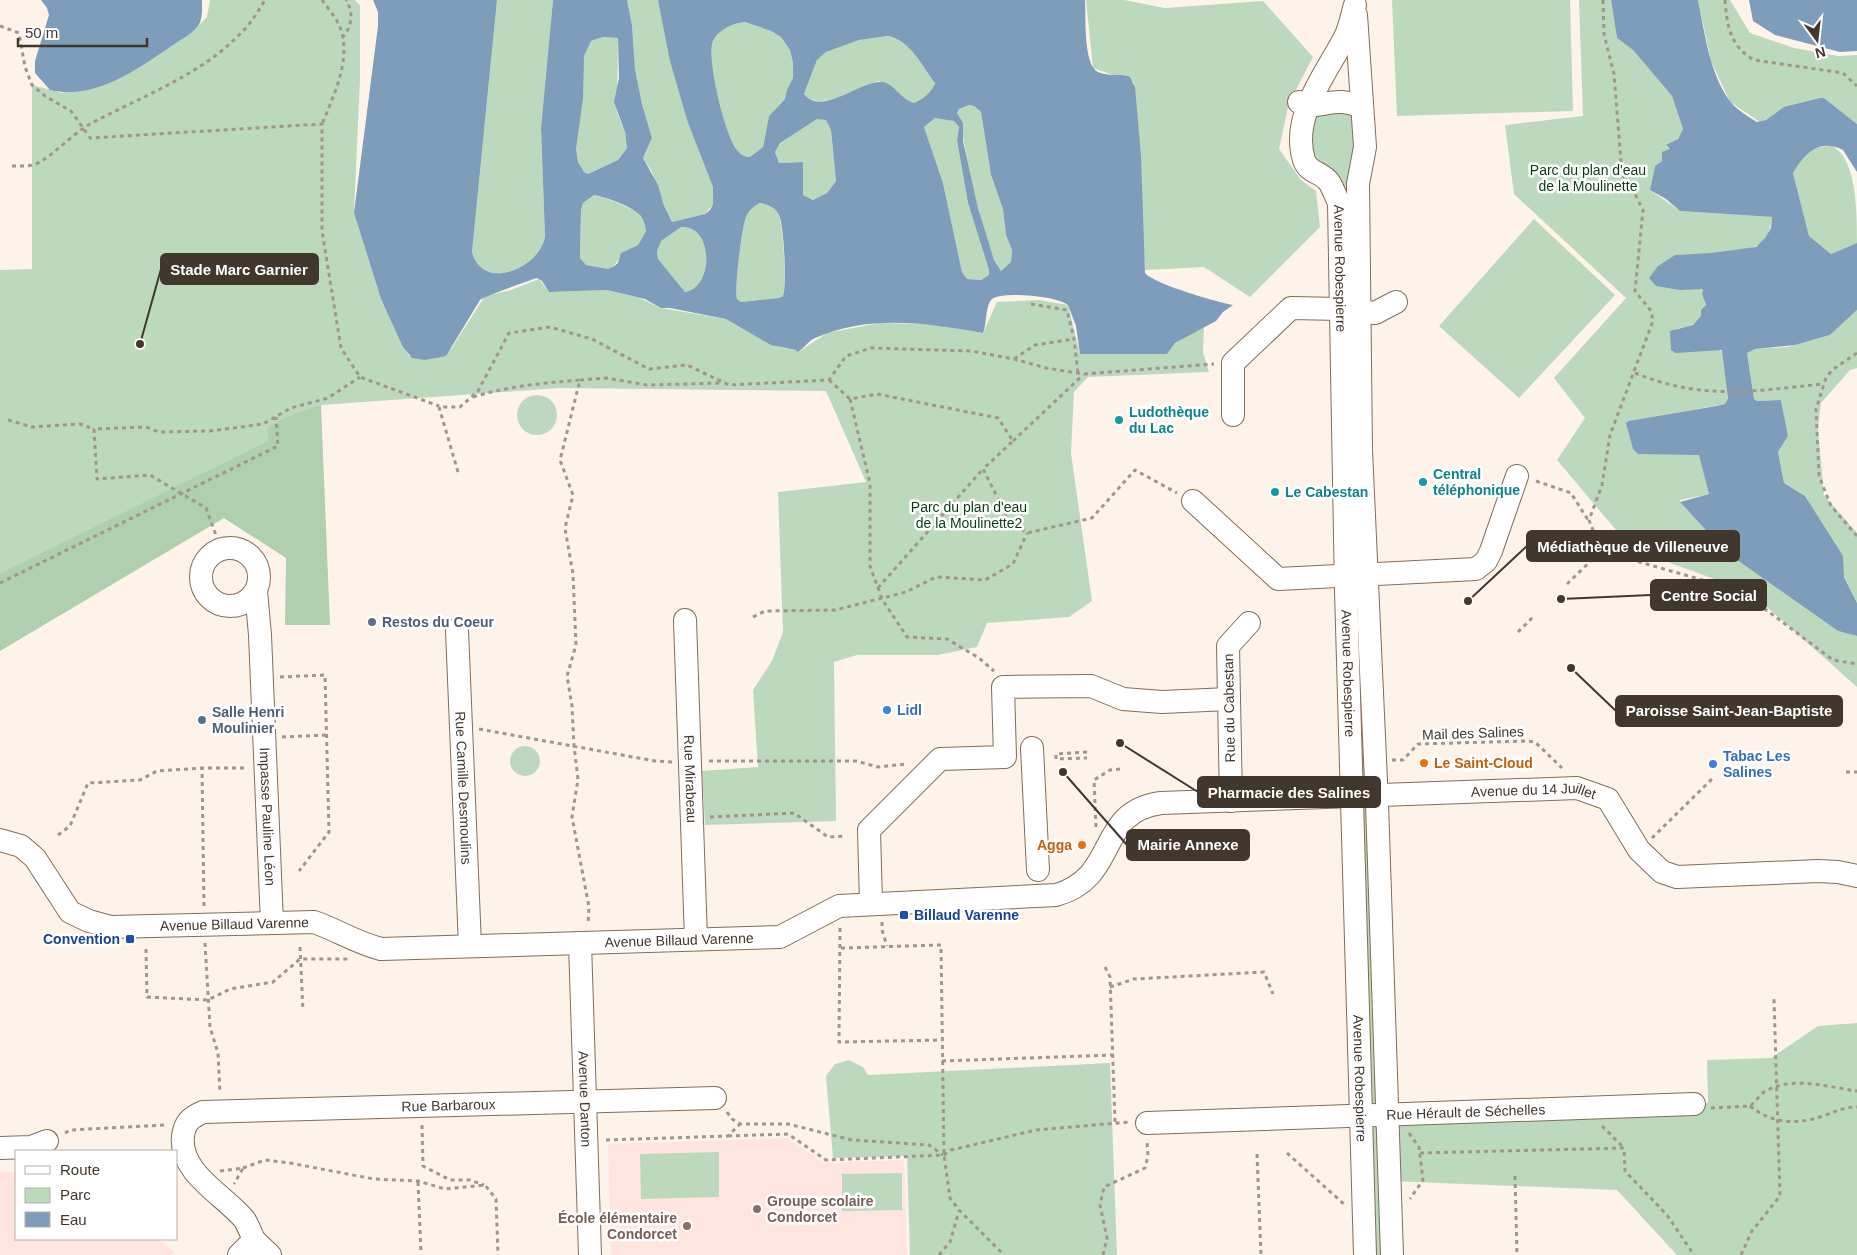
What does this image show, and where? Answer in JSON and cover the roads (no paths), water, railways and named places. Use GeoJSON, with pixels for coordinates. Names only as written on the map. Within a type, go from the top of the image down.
{"type":"FeatureCollection","features":[{"type":"Feature","properties":{"kind":"street","name":"Avenue Robespierre"},"geometry":{"type":"LineString","coordinates":[[1355,2],[1347,33],[1302,104],[1302,132],[1304,162],[1310,170],[1328,181],[1339,203],[1350,309],[1361,450],[1356,575],[1352,796],[1365,1255]]}},
{"type":"Feature","properties":{"kind":"street","name":"Avenue Robespierre"},"geometry":{"type":"LineString","coordinates":[[1350,309],[1358,184],[1366,147],[1355,2]]}},
{"type":"Feature","properties":{"kind":"street"},"geometry":{"type":"LineString","coordinates":[[1302,104],[1334,101],[1352,102],[1362,108]]}},
{"type":"Feature","properties":{"kind":"street"},"geometry":{"type":"LineString","coordinates":[[1233,415],[1233,363],[1291,308],[1350,309],[1375,313],[1396,302]]}},
{"type":"Feature","properties":{"kind":"street"},"geometry":{"type":"LineString","coordinates":[[1193,501],[1278,579],[1476,569],[1486,561],[1491,551],[1517,476]]}},
{"type":"Feature","properties":{"kind":"street","name":"Impasse Pauline Léon"},"geometry":{"type":"LineString","coordinates":[[256,590],[243,603],[234,606],[216,602],[208,596],[201,578],[202,569],[212,554],[231,547],[241,549],[256,562],[259,571],[256,590],[262,678],[272,923]]}},
{"type":"Feature","properties":{"kind":"street","name":"Avenue Robespierre"},"geometry":{"type":"LineString","coordinates":[[1356,575],[1377,795],[1392,1255]]}},
{"type":"Feature","properties":{"kind":"street","name":"Rue Mirabeau"},"geometry":{"type":"LineString","coordinates":[[685,620],[696,939]]}},
{"type":"Feature","properties":{"kind":"street","name":"Rue du Cabestan"},"geometry":{"type":"LineString","coordinates":[[1231,801],[1228,646],[1250,622]]}},
{"type":"Feature","properties":{"kind":"street","name":"Rue Camille Desmoulins"},"geometry":{"type":"LineString","coordinates":[[457,630],[470,946]]}},
{"type":"Feature","properties":{"kind":"street"},"geometry":{"type":"LineString","coordinates":[[872,903],[869,830],[940,759],[1005,757],[1003,687],[1092,686],[1123,699],[1162,702],[1229,699]]}},
{"type":"Feature","properties":{"kind":"street"},"geometry":{"type":"LineString","coordinates":[[1032,748],[1038,870]]}},
{"type":"Feature","properties":{"kind":"street","name":"Avenue du 14 Juillet"},"geometry":{"type":"LineString","coordinates":[[1352,796],[1577,788],[1608,799],[1639,850],[1662,872],[1677,878],[1818,871],[1838,872],[1857,876]]}},
{"type":"Feature","properties":{"kind":"street","name":"Avenue Billaud Varenne"},"geometry":{"type":"LineString","coordinates":[[0,840],[21,846],[35,858],[70,912],[90,922],[111,927],[314,922],[335,929],[364,944],[381,949],[780,937],[839,906],[1056,895],[1071,891],[1098,867],[1121,822],[1135,810],[1161,804],[1352,796]]}},
{"type":"Feature","properties":{"kind":"street","name":"Avenue Danton"},"geometry":{"type":"LineString","coordinates":[[584,943],[590,1255]]}},
{"type":"Feature","properties":{"kind":"street","name":"Rue Barbaroux"},"geometry":{"type":"LineString","coordinates":[[255,1250],[244,1220],[189,1166],[182,1145],[188,1120],[203,1112],[715,1098]]}},
{"type":"Feature","properties":{"kind":"street","name":"Rue Hérault de Séchelles"},"geometry":{"type":"LineString","coordinates":[[1147,1123],[1694,1104]]}},
{"type":"Feature","properties":{"kind":"street"},"geometry":{"type":"LineString","coordinates":[[0,1148],[31,1147],[48,1141]]}},
{"type":"Feature","properties":{"kind":"water"},"geometry":{"type":"Polygon","coordinates":[[[41,0],[202,0],[202,13],[200,23],[192,32],[128,74],[98,87],[66,92],[50,90],[35,73],[35,61],[49,15],[47,8],[41,0]]]}},
{"type":"Feature","properties":{"kind":"water"},"geometry":{"type":"Polygon","coordinates":[[[373,0],[497,0],[472,252],[478,264],[487,271],[498,273],[510,272],[522,266],[541,248],[545,237],[541,128],[553,0],[627,0],[632,25],[635,69],[642,104],[652,138],[643,158],[658,185],[664,206],[672,222],[705,214],[710,210],[713,204],[713,187],[688,123],[670,61],[658,0],[1085,0],[1088,50],[1093,68],[1098,72],[1110,75],[1130,77],[1135,87],[1141,156],[1145,273],[1173,287],[1233,305],[1223,312],[1216,321],[1175,343],[1167,354],[1080,354],[1076,326],[1068,305],[1053,299],[1018,295],[1007,295],[992,299],[988,306],[983,333],[920,324],[877,323],[835,330],[813,339],[797,352],[796,350],[771,345],[726,319],[670,308],[661,308],[645,299],[607,290],[549,292],[542,281],[537,278],[480,300],[446,356],[425,360],[412,358],[403,347],[381,299],[354,213],[378,26],[378,12],[373,0]],[[745,22],[722,30],[715,37],[713,41],[712,63],[722,114],[732,142],[741,154],[750,157],[763,147],[769,116],[785,99],[793,78],[793,63],[790,50],[781,37],[771,31],[745,22]],[[888,36],[859,40],[826,52],[817,60],[804,94],[811,100],[820,102],[831,100],[863,86],[882,82],[890,85],[914,103],[927,95],[935,83],[909,48],[896,38],[888,36]],[[603,37],[591,41],[584,56],[583,98],[576,149],[578,162],[584,172],[588,174],[618,160],[627,148],[625,132],[614,102],[619,78],[618,38],[603,37]],[[969,105],[959,109],[957,113],[963,123],[963,141],[978,208],[994,260],[1001,271],[1011,262],[1012,250],[1006,235],[1003,209],[991,175],[981,112],[974,106],[969,105]],[[935,118],[924,127],[943,183],[962,272],[967,279],[981,280],[989,275],[989,270],[968,203],[957,140],[959,127],[954,121],[935,118]],[[817,119],[780,143],[775,152],[779,163],[803,162],[803,195],[813,200],[827,193],[836,181],[831,130],[826,120],[817,119]],[[594,195],[583,203],[581,210],[580,258],[586,265],[608,269],[613,267],[618,263],[621,253],[638,245],[646,231],[640,215],[624,205],[606,198],[594,195]],[[760,203],[749,212],[744,223],[737,271],[736,293],[737,299],[741,302],[779,298],[783,296],[784,290],[784,242],[779,215],[774,208],[765,204],[760,203]],[[681,227],[661,241],[657,251],[658,259],[685,292],[695,288],[701,280],[705,269],[706,257],[704,246],[700,236],[692,229],[681,227]]]}},
{"type":"Feature","properties":{"kind":"water"},"geometry":{"type":"Polygon","coordinates":[[[1611,0],[1698,0],[1712,65],[1722,89],[1735,107],[1757,122],[1766,120],[1784,107],[1824,98],[1857,124],[1857,172],[1843,150],[1827,146],[1820,147],[1808,154],[1802,159],[1793,173],[1809,236],[1831,254],[1857,243],[1857,310],[1830,335],[1795,345],[1755,349],[1747,353],[1754,399],[1757,401],[1781,400],[1788,436],[1778,452],[1784,483],[1805,496],[1843,556],[1844,577],[1857,603],[1857,636],[1838,631],[1727,553],[1680,502],[1709,494],[1699,455],[1638,454],[1633,449],[1626,423],[1628,421],[1716,406],[1725,404],[1728,399],[1722,350],[1676,353],[1671,350],[1670,331],[1693,325],[1701,316],[1701,310],[1706,305],[1702,294],[1703,289],[1680,290],[1656,286],[1649,278],[1658,266],[1675,255],[1711,253],[1756,247],[1771,228],[1772,217],[1680,211],[1666,199],[1650,190],[1655,166],[1662,161],[1662,152],[1670,149],[1666,145],[1678,139],[1683,129],[1672,96],[1633,50],[1617,38],[1611,0]]]}},
{"type":"Feature","properties":{"kind":"water"},"geometry":{"type":"Polygon","coordinates":[[[1749,0],[1857,0],[1857,51],[1840,52],[1775,35],[1753,21],[1749,0]]]}},
{"type":"Feature","properties":{"kind":"place","name":"Stade Marc Garnier"},"geometry":{"type":"Point","coordinates":[140,344]}},
{"type":"Feature","properties":{"kind":"place","name":"Ludothèque du Lac"},"geometry":{"type":"Point","coordinates":[1119,420]}},
{"type":"Feature","properties":{"kind":"place","name":"Central téléphonique"},"geometry":{"type":"Point","coordinates":[1423,482]}},
{"type":"Feature","properties":{"kind":"place","name":"Le Cabestan"},"geometry":{"type":"Point","coordinates":[1275,492]}},
{"type":"Feature","properties":{"kind":"place","name":"Centre Social"},"geometry":{"type":"Point","coordinates":[1561,599]}},
{"type":"Feature","properties":{"kind":"place","name":"Médiathèque de Villeneuve"},"geometry":{"type":"Point","coordinates":[1468,601]}},
{"type":"Feature","properties":{"kind":"place","name":"Restos du Coeur"},"geometry":{"type":"Point","coordinates":[372,622]}},
{"type":"Feature","properties":{"kind":"place","name":"Paroisse Saint-Jean-Baptiste"},"geometry":{"type":"Point","coordinates":[1571,668]}},
{"type":"Feature","properties":{"kind":"place","name":"Lidl"},"geometry":{"type":"Point","coordinates":[887,710]}},
{"type":"Feature","properties":{"kind":"place","name":"Salle Henri Moulinier"},"geometry":{"type":"Point","coordinates":[202,720]}},
{"type":"Feature","properties":{"kind":"place","name":"Pharmacie des Salines"},"geometry":{"type":"Point","coordinates":[1120,743]}},
{"type":"Feature","properties":{"kind":"place","name":"Le Saint-Cloud"},"geometry":{"type":"Point","coordinates":[1424,763]}},
{"type":"Feature","properties":{"kind":"place","name":"Tabac Les Salines"},"geometry":{"type":"Point","coordinates":[1713,764]}},
{"type":"Feature","properties":{"kind":"place","name":"Mairie Annexe"},"geometry":{"type":"Point","coordinates":[1063,772]}},
{"type":"Feature","properties":{"kind":"place","name":"Agga"},"geometry":{"type":"Point","coordinates":[1082,845]}},
{"type":"Feature","properties":{"kind":"place","name":"Billaud Varenne"},"geometry":{"type":"Point","coordinates":[904,915]}},
{"type":"Feature","properties":{"kind":"place","name":"Convention"},"geometry":{"type":"Point","coordinates":[130,939]}},
{"type":"Feature","properties":{"kind":"place","name":"Groupe scolaire Condorcet"},"geometry":{"type":"Point","coordinates":[757,1209]}},
{"type":"Feature","properties":{"kind":"place","name":"École élémentaire Condorcet"},"geometry":{"type":"Point","coordinates":[687,1226]}},
{"type":"Feature","properties":{"kind":"park label","name":"Parc du plan d'eau de la Moulinette"},"geometry":{"type":"Point","coordinates":[1588,178]}},
{"type":"Feature","properties":{"kind":"park label","name":"Parc du plan d'eau de la Moulinette2"},"geometry":{"type":"Point","coordinates":[969,516]}}]}
